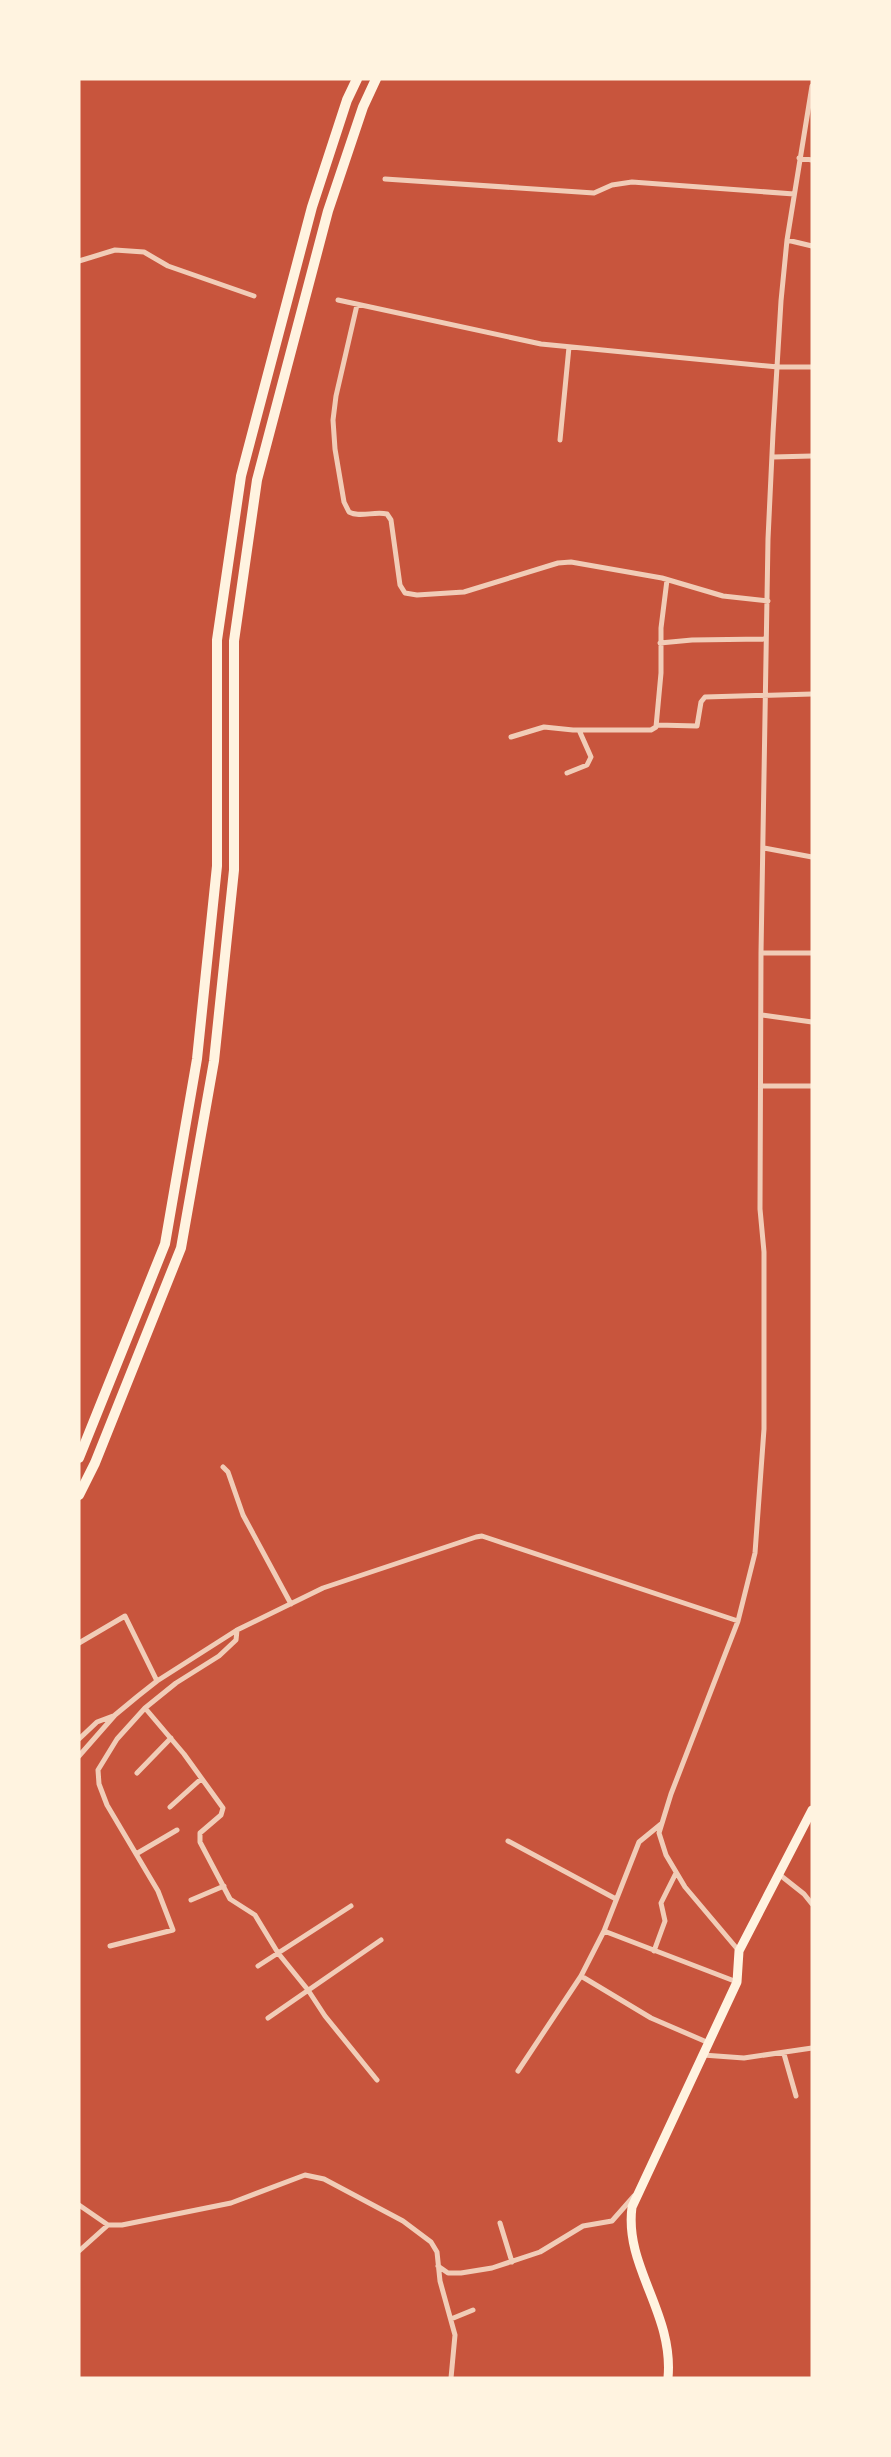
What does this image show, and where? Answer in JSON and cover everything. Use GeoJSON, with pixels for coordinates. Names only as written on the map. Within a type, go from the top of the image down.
{"type":"FeatureCollection","features":[{"type":"Feature","properties":{"kind":"highway"},"geometry":{"type":"LineString","coordinates":[[79,1458],[164,1244],[197,1059],[217,866],[217,640],[241,476],[312,207],[347,100],[357,79]]}},
{"type":"Feature","properties":{"kind":"highway"},"geometry":{"type":"LineString","coordinates":[[79,1495],[95,1463],[181,1248],[214,1061],[234,870],[234,641],[257,480],[328,211],[363,107],[376,79]]}},
{"type":"Feature","properties":{"kind":"highway"},"geometry":{"type":"LineString","coordinates":[[668,2378],[669,2354],[665,2333],[646,2284],[631,2232],[632,2207],[737,1982],[739,1951],[812,1810]]}},
{"type":"Feature","properties":{"kind":"street"},"geometry":{"type":"LineString","coordinates":[[739,1951],[676,1873],[661,1844],[661,1824],[746,1599],[755,1553],[764,1429],[764,1251],[760,1209],[761,953],[766,639],[773,457],[787,240],[812,86]]}},
{"type":"Feature","properties":{"kind":"street"},"geometry":{"type":"LineString","coordinates":[[799,158],[812,160]]}},
{"type":"Feature","properties":{"kind":"street"},"geometry":{"type":"LineString","coordinates":[[385,179],[594,193],[612,185],[632,182],[794,194]]}},
{"type":"Feature","properties":{"kind":"street"},"geometry":{"type":"LineString","coordinates":[[787,240],[812,246]]}},
{"type":"Feature","properties":{"kind":"street"},"geometry":{"type":"LineString","coordinates":[[79,261],[115,250],[145,252],[168,266],[254,296]]}},
{"type":"Feature","properties":{"kind":"street"},"geometry":{"type":"LineString","coordinates":[[338,300],[541,344],[778,367],[812,367]]}},
{"type":"Feature","properties":{"kind":"street"},"geometry":{"type":"LineString","coordinates":[[357,305],[336,396],[335,449],[344,502],[349,512],[355,515],[387,514],[391,520],[401,585],[405,593],[417,595],[464,592],[571,562],[667,580],[723,596],[768,601]]}},
{"type":"Feature","properties":{"kind":"street"},"geometry":{"type":"LineString","coordinates":[[560,440],[569,347]]}},
{"type":"Feature","properties":{"kind":"street"},"geometry":{"type":"LineString","coordinates":[[773,457],[812,456]]}},
{"type":"Feature","properties":{"kind":"street"},"geometry":{"type":"LineString","coordinates":[[657,725],[660,643],[667,580]]}},
{"type":"Feature","properties":{"kind":"street"},"geometry":{"type":"LineString","coordinates":[[660,643],[766,639]]}},
{"type":"Feature","properties":{"kind":"street"},"geometry":{"type":"LineString","coordinates":[[511,737],[544,727],[651,730],[657,725],[697,726],[702,699],[705,697],[812,694]]}},
{"type":"Feature","properties":{"kind":"street"},"geometry":{"type":"LineString","coordinates":[[568,773],[587,765],[591,757],[579,730]]}},
{"type":"Feature","properties":{"kind":"street"},"geometry":{"type":"LineString","coordinates":[[764,848],[812,857]]}},
{"type":"Feature","properties":{"kind":"street"},"geometry":{"type":"LineString","coordinates":[[761,953],[812,953]]}},
{"type":"Feature","properties":{"kind":"street"},"geometry":{"type":"LineString","coordinates":[[762,1016],[812,1021]]}},
{"type":"Feature","properties":{"kind":"street"},"geometry":{"type":"LineString","coordinates":[[761,1086],[812,1086]]}},
{"type":"Feature","properties":{"kind":"street"},"geometry":{"type":"LineString","coordinates":[[223,1467],[228,1472],[243,1515],[291,1604]]}},
{"type":"Feature","properties":{"kind":"street"},"geometry":{"type":"LineString","coordinates":[[79,1756],[115,1715],[157,1681],[237,1630],[323,1588],[482,1536],[738,1621]]}},
{"type":"Feature","properties":{"kind":"street"},"geometry":{"type":"LineString","coordinates":[[79,1643],[125,1616],[157,1681]]}},
{"type":"Feature","properties":{"kind":"street"},"geometry":{"type":"LineString","coordinates":[[110,1945],[173,1930],[158,1891],[107,1805],[99,1784],[98,1770],[117,1740],[145,1708],[176,1683],[219,1656],[236,1640],[237,1630]]}},
{"type":"Feature","properties":{"kind":"street"},"geometry":{"type":"LineString","coordinates":[[145,1708],[223,1808],[221,1815],[200,1833],[200,1842],[230,1899],[255,1915],[278,1953],[308,1990],[325,2017],[377,2080]]}},
{"type":"Feature","properties":{"kind":"street"},"geometry":{"type":"LineString","coordinates":[[79,1739],[97,1722],[115,1715]]}},
{"type":"Feature","properties":{"kind":"street"},"geometry":{"type":"LineString","coordinates":[[137,1773],[171,1738]]}},
{"type":"Feature","properties":{"kind":"street"},"geometry":{"type":"LineString","coordinates":[[170,1807],[201,1779]]}},
{"type":"Feature","properties":{"kind":"street"},"geometry":{"type":"LineString","coordinates":[[519,2071],[581,1976],[604,1931],[639,1842],[661,1824]]}},
{"type":"Feature","properties":{"kind":"street"},"geometry":{"type":"LineString","coordinates":[[136,1854],[177,1830]]}},
{"type":"Feature","properties":{"kind":"street"},"geometry":{"type":"LineString","coordinates":[[508,1842],[616,1899]]}},
{"type":"Feature","properties":{"kind":"street"},"geometry":{"type":"LineString","coordinates":[[654,1951],[665,1921],[660,1903],[676,1873]]}},
{"type":"Feature","properties":{"kind":"street"},"geometry":{"type":"LineString","coordinates":[[780,1875],[812,1904]]}},
{"type":"Feature","properties":{"kind":"street"},"geometry":{"type":"LineString","coordinates":[[191,1900],[224,1886]]}},
{"type":"Feature","properties":{"kind":"street"},"geometry":{"type":"LineString","coordinates":[[258,1966],[351,1906]]}},
{"type":"Feature","properties":{"kind":"street"},"geometry":{"type":"LineString","coordinates":[[604,1931],[737,1982]]}},
{"type":"Feature","properties":{"kind":"street"},"geometry":{"type":"LineString","coordinates":[[268,2018],[381,1940]]}},
{"type":"Feature","properties":{"kind":"street"},"geometry":{"type":"LineString","coordinates":[[581,1976],[652,2018],[709,2043]]}},
{"type":"Feature","properties":{"kind":"street"},"geometry":{"type":"LineString","coordinates":[[703,2055],[744,2058],[812,2048]]}},
{"type":"Feature","properties":{"kind":"street"},"geometry":{"type":"LineString","coordinates":[[784,2054],[796,2096]]}},
{"type":"Feature","properties":{"kind":"street"},"geometry":{"type":"LineString","coordinates":[[79,2252],[108,2225],[141,2222],[231,2203],[305,2175],[316,2176],[403,2221],[431,2242],[437,2252],[440,2281],[455,2335],[452,2378]]}},
{"type":"Feature","properties":{"kind":"street"},"geometry":{"type":"LineString","coordinates":[[438,2266],[448,2273],[492,2269],[546,2250],[583,2226],[612,2221],[636,2194]]}},
{"type":"Feature","properties":{"kind":"street"},"geometry":{"type":"LineString","coordinates":[[79,2204],[108,2225]]}},
{"type":"Feature","properties":{"kind":"street"},"geometry":{"type":"LineString","coordinates":[[499,2223],[512,2262]]}},
{"type":"Feature","properties":{"kind":"street"},"geometry":{"type":"LineString","coordinates":[[451,2319],[473,2310]]}}]}
